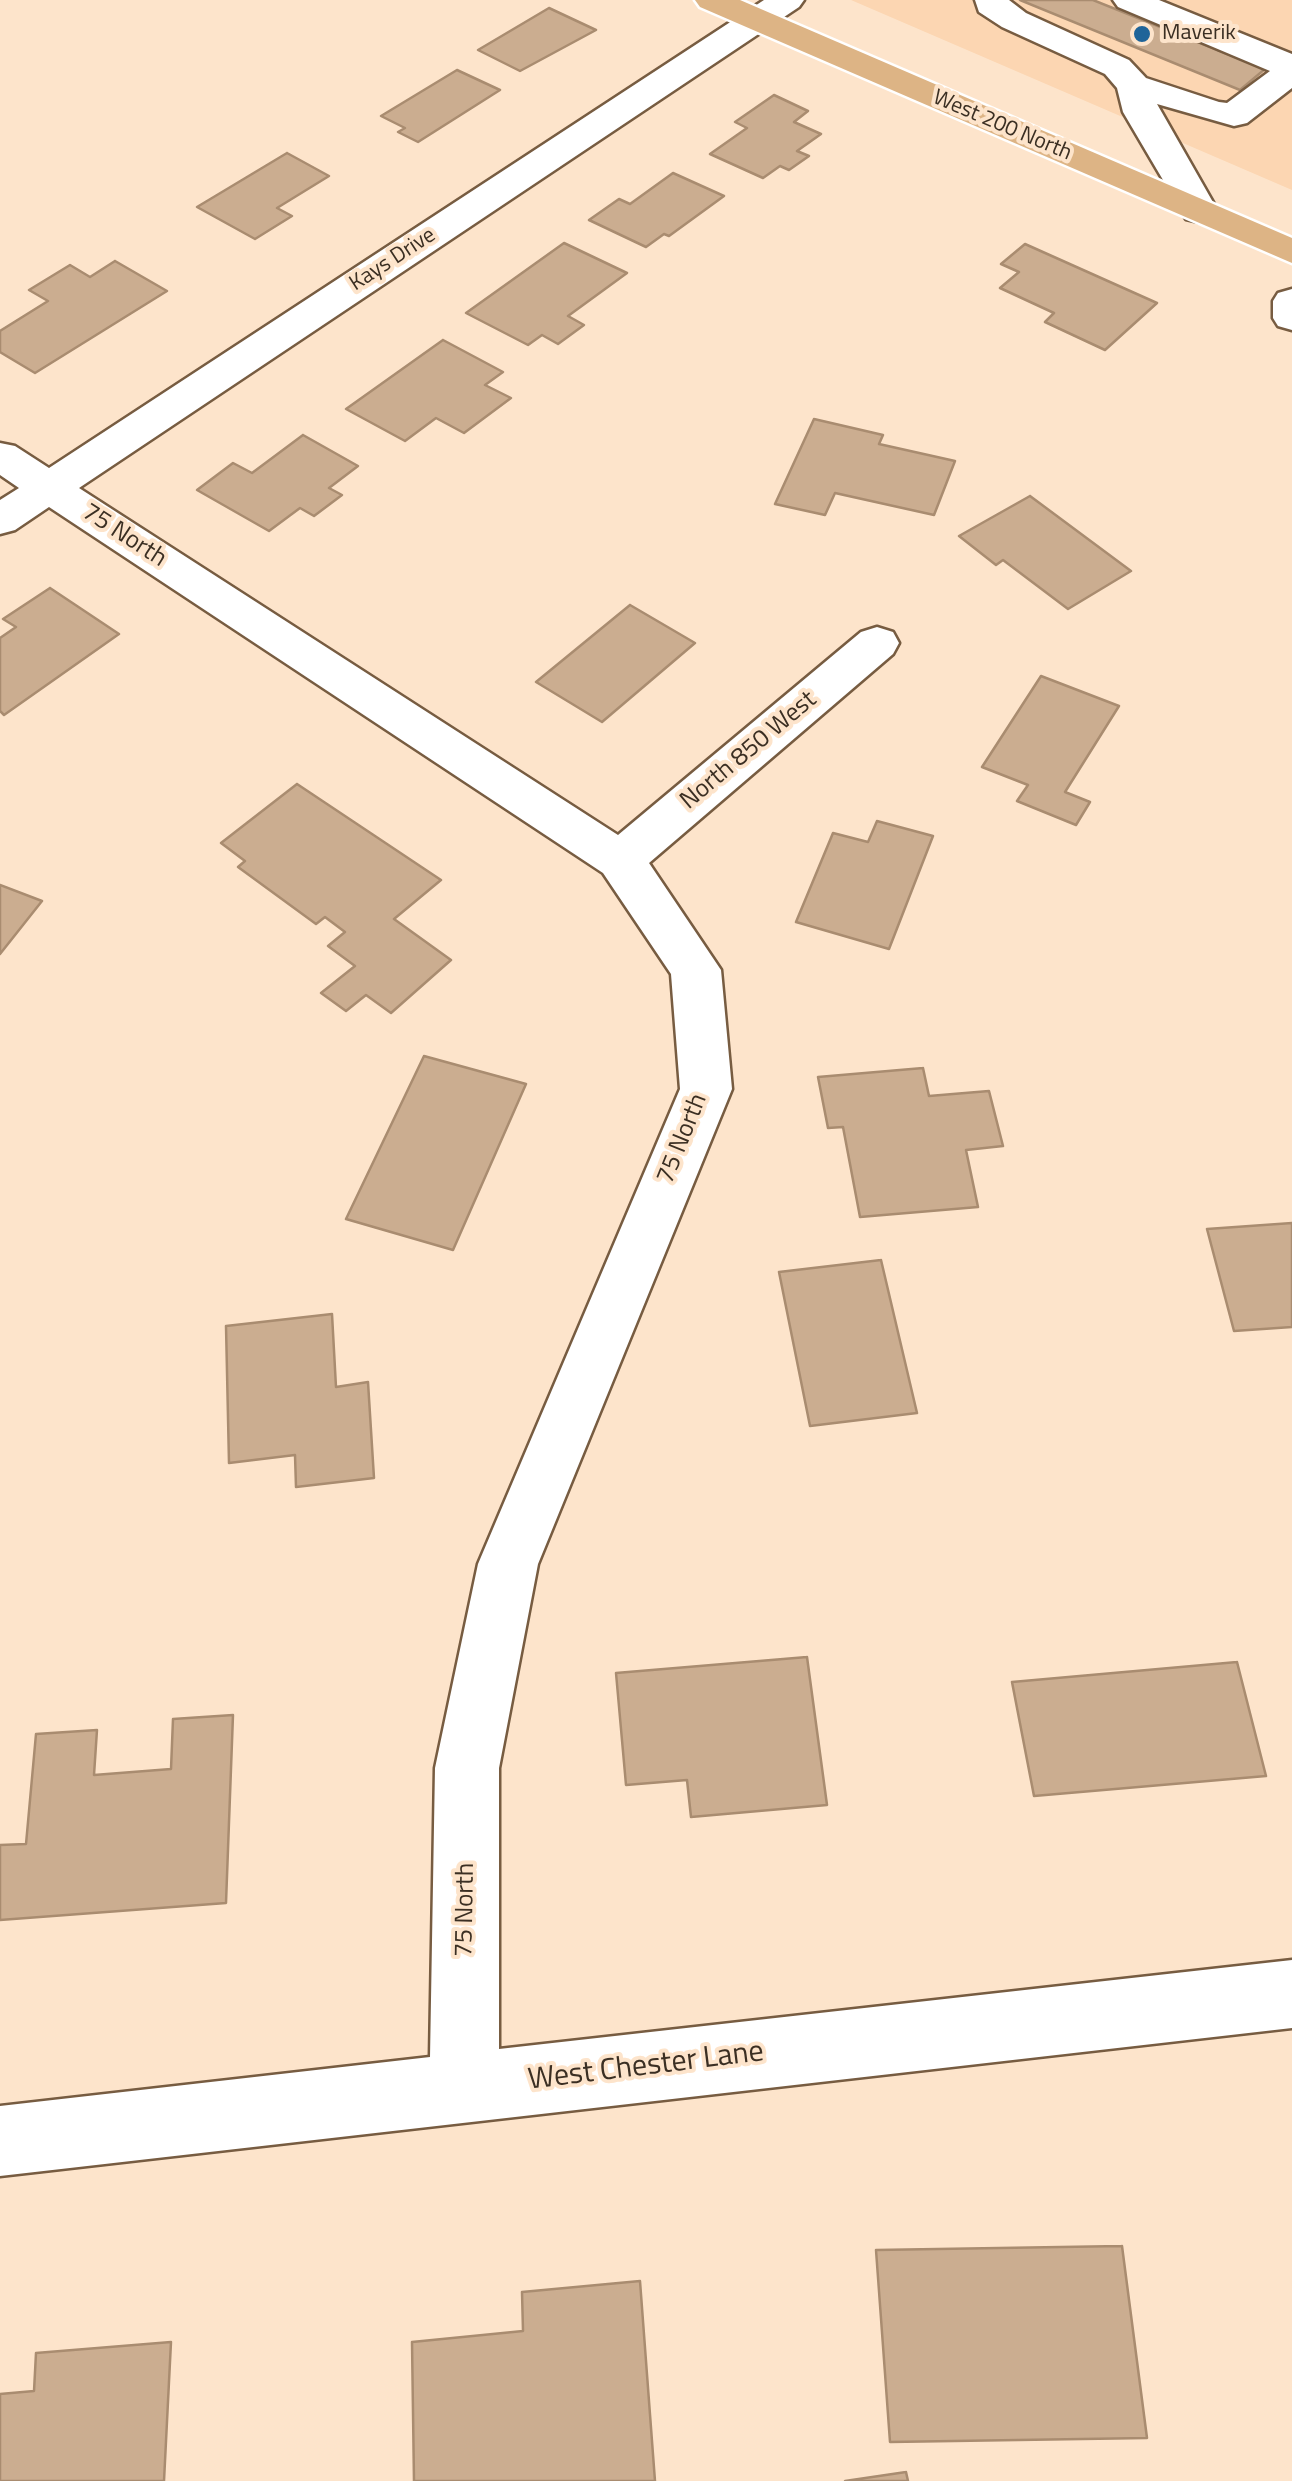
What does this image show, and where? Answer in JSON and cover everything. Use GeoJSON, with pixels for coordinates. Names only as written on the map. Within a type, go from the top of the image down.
{"type":"FeatureCollection","features":[{"type":"Feature","properties":{"kind":"main road","name":"West 200 North"},"geometry":{"type":"LineString","coordinates":[[712,0],[772,10],[1292,252]]}},
{"type":"Feature","properties":{"kind":"street"},"geometry":{"type":"LineString","coordinates":[[992,0],[991,5],[1014,20],[1117,67],[1134,84],[1212,112],[1234,115],[1288,74],[1286,64],[1130,0]]}},
{"type":"Feature","properties":{"kind":"street","name":"Kays Drive"},"geometry":{"type":"LineString","coordinates":[[0,520],[772,10]]}},
{"type":"Feature","properties":{"kind":"street"},"geometry":{"type":"LineString","coordinates":[[1134,84],[1141,112],[1199,211]]}},
{"type":"Feature","properties":{"kind":"street"},"geometry":{"type":"LineString","coordinates":[[1292,301],[1292,318]]}},
{"type":"Feature","properties":{"kind":"street","name":"75 North"},"geometry":{"type":"LineString","coordinates":[[0,456],[620,860],[696,970],[706,1088],[508,1564],[467,1768],[464,2088]]}},
{"type":"Feature","properties":{"kind":"street","name":"North 850 West"},"geometry":{"type":"LineString","coordinates":[[620,860],[878,643]]}},
{"type":"Feature","properties":{"kind":"street","name":"West Chester Lane"},"geometry":{"type":"LineString","coordinates":[[0,2141],[1292,1994]]}},
{"type":"Feature","properties":{"kind":"shaded area"},"geometry":{"type":"Polygon","coordinates":[[[851,0],[1292,0],[1292,190],[851,0]]]}},
{"type":"Feature","properties":{"kind":"building","name":"Maverik"},"geometry":{"type":"Polygon","coordinates":[[[1020,0],[1093,0],[1265,69],[1240,90],[1020,0]]]}},
{"type":"Feature","properties":{"kind":"building"},"geometry":{"type":"Polygon","coordinates":[[[549,8],[596,30],[520,71],[478,50],[549,8]]]}},
{"type":"Feature","properties":{"kind":"building"},"geometry":{"type":"Polygon","coordinates":[[[457,70],[500,90],[418,142],[398,132],[405,128],[381,116],[457,70]]]}},
{"type":"Feature","properties":{"kind":"building"},"geometry":{"type":"Polygon","coordinates":[[[774,95],[808,111],[794,122],[821,134],[797,151],[809,156],[789,170],[780,166],[763,178],[710,154],[747,128],[735,122],[774,95]]]}},
{"type":"Feature","properties":{"kind":"building"},"geometry":{"type":"Polygon","coordinates":[[[287,153],[329,176],[277,208],[292,216],[255,239],[197,207],[287,153]]]}},
{"type":"Feature","properties":{"kind":"building"},"geometry":{"type":"Polygon","coordinates":[[[673,173],[724,196],[669,236],[664,234],[646,247],[589,220],[619,199],[630,204],[673,173]]]}},
{"type":"Feature","properties":{"kind":"building"},"geometry":{"type":"Polygon","coordinates":[[[564,243],[627,273],[568,316],[584,325],[558,344],[542,335],[528,345],[466,313],[564,243]]]}},
{"type":"Feature","properties":{"kind":"building"},"geometry":{"type":"Polygon","coordinates":[[[1025,244],[1157,303],[1105,350],[1045,322],[1054,313],[1000,288],[1019,272],[1001,264],[1025,244]]]}},
{"type":"Feature","properties":{"kind":"building"},"geometry":{"type":"Polygon","coordinates":[[[115,261],[167,291],[35,373],[0,352],[0,331],[48,301],[29,290],[70,265],[90,277],[115,261]]]}},
{"type":"Feature","properties":{"kind":"building"},"geometry":{"type":"Polygon","coordinates":[[[443,340],[503,372],[485,385],[511,398],[464,433],[436,418],[405,441],[346,409],[443,340]]]}},
{"type":"Feature","properties":{"kind":"building"},"geometry":{"type":"Polygon","coordinates":[[[814,419],[883,435],[879,444],[955,461],[934,515],[835,493],[825,515],[775,504],[814,419]]]}},
{"type":"Feature","properties":{"kind":"building"},"geometry":{"type":"Polygon","coordinates":[[[303,435],[358,466],[329,488],[342,495],[314,516],[300,508],[269,531],[197,490],[233,463],[252,473],[303,435]]]}},
{"type":"Feature","properties":{"kind":"building"},"geometry":{"type":"Polygon","coordinates":[[[1030,496],[1131,571],[1068,609],[1003,560],[996,565],[959,536],[1030,496]]]}},
{"type":"Feature","properties":{"kind":"building"},"geometry":{"type":"Polygon","coordinates":[[[50,588],[119,634],[4,715],[0,711],[0,638],[16,627],[3,619],[50,588]]]}},
{"type":"Feature","properties":{"kind":"building"},"geometry":{"type":"Polygon","coordinates":[[[630,605],[695,643],[602,722],[536,682],[630,605]]]}},
{"type":"Feature","properties":{"kind":"building"},"geometry":{"type":"Polygon","coordinates":[[[1041,676],[1119,706],[1065,792],[1090,802],[1076,825],[1017,801],[1028,785],[982,767],[1041,676]]]}},
{"type":"Feature","properties":{"kind":"building"},"geometry":{"type":"Polygon","coordinates":[[[297,784],[441,880],[394,919],[451,960],[391,1013],[366,995],[346,1011],[321,993],[355,966],[328,946],[345,932],[325,917],[316,924],[238,867],[245,861],[221,843],[297,784]]]}},
{"type":"Feature","properties":{"kind":"building"},"geometry":{"type":"Polygon","coordinates":[[[877,821],[933,836],[889,949],[796,922],[833,833],[868,842],[877,821]]]}},
{"type":"Feature","properties":{"kind":"building"},"geometry":{"type":"Polygon","coordinates":[[[0,885],[42,901],[0,954],[0,885]]]}},
{"type":"Feature","properties":{"kind":"building"},"geometry":{"type":"Polygon","coordinates":[[[424,1056],[526,1084],[453,1250],[346,1219],[424,1056]]]}},
{"type":"Feature","properties":{"kind":"building"},"geometry":{"type":"Polygon","coordinates":[[[923,1068],[929,1096],[989,1091],[1003,1146],[966,1150],[978,1207],[860,1217],[843,1127],[828,1128],[818,1077],[923,1068]]]}},
{"type":"Feature","properties":{"kind":"building"},"geometry":{"type":"Polygon","coordinates":[[[1292,1223],[1292,1327],[1234,1331],[1207,1229],[1292,1223]]]}},
{"type":"Feature","properties":{"kind":"building"},"geometry":{"type":"Polygon","coordinates":[[[881,1260],[917,1413],[810,1426],[779,1272],[881,1260]]]}},
{"type":"Feature","properties":{"kind":"building"},"geometry":{"type":"Polygon","coordinates":[[[332,1314],[336,1387],[368,1382],[374,1478],[296,1487],[295,1455],[229,1463],[226,1326],[332,1314]]]}},
{"type":"Feature","properties":{"kind":"building"},"geometry":{"type":"Polygon","coordinates":[[[807,1657],[827,1805],[691,1817],[687,1780],[626,1785],[616,1673],[807,1657]]]}},
{"type":"Feature","properties":{"kind":"building"},"geometry":{"type":"Polygon","coordinates":[[[1237,1662],[1266,1776],[1034,1796],[1012,1682],[1237,1662]]]}},
{"type":"Feature","properties":{"kind":"building"},"geometry":{"type":"Polygon","coordinates":[[[233,1715],[226,1903],[0,1920],[0,1845],[26,1844],[36,1734],[97,1730],[94,1775],[171,1769],[173,1719],[233,1715]]]}},
{"type":"Feature","properties":{"kind":"building"},"geometry":{"type":"Polygon","coordinates":[[[1122,2246],[1147,2438],[890,2442],[876,2250],[1122,2246]]]}},
{"type":"Feature","properties":{"kind":"building"},"geometry":{"type":"Polygon","coordinates":[[[640,2281],[655,2481],[414,2481],[412,2342],[523,2331],[522,2292],[640,2281]]]}},
{"type":"Feature","properties":{"kind":"building"},"geometry":{"type":"Polygon","coordinates":[[[171,2342],[164,2481],[0,2481],[0,2394],[34,2391],[36,2353],[171,2342]]]}},
{"type":"Feature","properties":{"kind":"building"},"geometry":{"type":"Polygon","coordinates":[[[906,2472],[908,2481],[845,2481],[906,2472]]]}},
{"type":"Feature","properties":{"kind":"place","name":"Maverik"},"geometry":{"type":"Point","coordinates":[1142,34]}}]}
